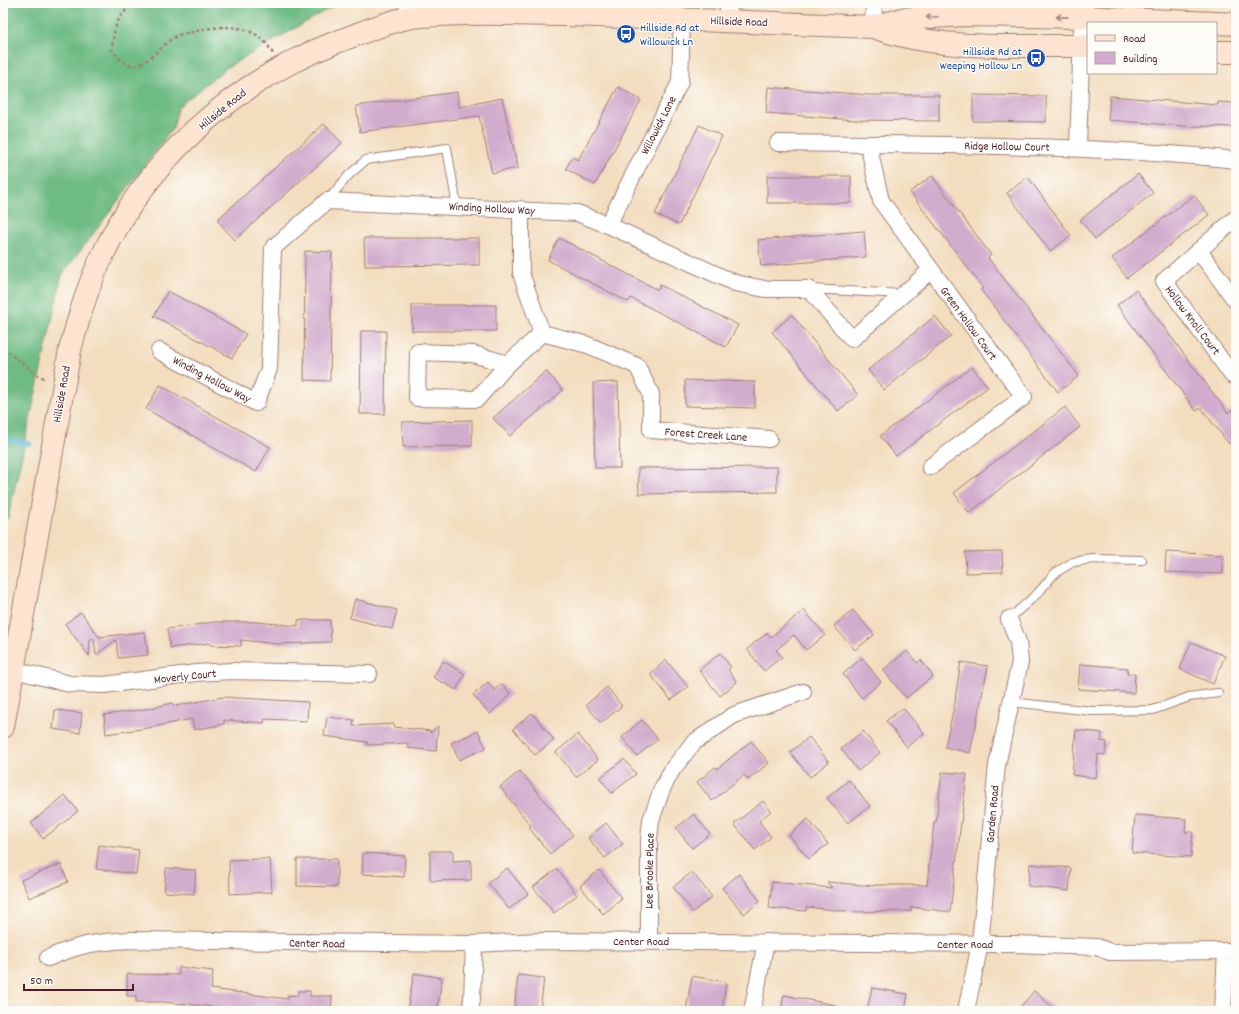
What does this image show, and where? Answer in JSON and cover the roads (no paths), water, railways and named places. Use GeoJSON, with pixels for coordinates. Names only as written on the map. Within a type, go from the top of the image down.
{"type":"FeatureCollection","features":[{"type":"Feature","properties":{"kind":"street"},"geometry":{"type":"LineString","coordinates":[[874,3],[874,27]]}},
{"type":"Feature","properties":{"kind":"street","name":"Hillside Road"},"geometry":{"type":"LineString","coordinates":[[3,727],[8,669],[63,383],[70,350],[87,291],[112,236],[132,204],[160,167],[208,118],[238,95],[278,69],[306,55],[409,10],[682,19],[729,12],[874,27],[895,35],[958,44],[1085,46]]}},
{"type":"Feature","properties":{"kind":"street"},"geometry":{"type":"LineString","coordinates":[[1078,147],[1085,46],[1083,10]]}},
{"type":"Feature","properties":{"kind":"street","name":"Hillside Road"},"geometry":{"type":"LineString","coordinates":[[874,27],[902,19],[1083,10],[1203,22]]}},
{"type":"Feature","properties":{"kind":"street","name":"Willowick Lane"},"geometry":{"type":"LineString","coordinates":[[608,225],[680,82],[682,19]]}},
{"type":"Feature","properties":{"kind":"street"},"geometry":{"type":"LineString","coordinates":[[1217,23],[1236,24]]}},
{"type":"Feature","properties":{"kind":"street"},"geometry":{"type":"LineString","coordinates":[[1217,52],[1236,52]]}},
{"type":"Feature","properties":{"kind":"street","name":"Ridge Hollow Court"},"geometry":{"type":"LineString","coordinates":[[778,143],[1078,147],[1160,152],[1236,160]]}},
{"type":"Feature","properties":{"kind":"street","name":"Green Hollow Court"},"geometry":{"type":"LineString","coordinates":[[868,144],[882,202],[1024,397],[930,467]]}},
{"type":"Feature","properties":{"kind":"street","name":"Winding Hollow Way"},"geometry":{"type":"LineString","coordinates":[[159,351],[256,403],[269,368],[273,248],[327,201],[521,209],[577,213],[608,225],[736,283],[765,289],[810,289]]}},
{"type":"Feature","properties":{"kind":"street"},"geometry":{"type":"LineString","coordinates":[[508,364],[473,354],[418,352],[417,398],[477,399],[508,364],[542,333],[521,273],[521,209]]}},
{"type":"Feature","properties":{"kind":"street","name":"Hollow Knoll Court"},"geometry":{"type":"LineString","coordinates":[[1236,218],[1164,282],[1232,374],[1236,372]]}},
{"type":"Feature","properties":{"kind":"street"},"geometry":{"type":"LineString","coordinates":[[1199,251],[1236,301]]}},
{"type":"Feature","properties":{"kind":"street"},"geometry":{"type":"LineString","coordinates":[[810,289],[852,339],[931,270]]}},
{"type":"Feature","properties":{"kind":"street","name":"Forest Creek Lane"},"geometry":{"type":"LineString","coordinates":[[542,333],[588,345],[637,366],[651,394],[651,430],[769,439]]}},
{"type":"Feature","properties":{"kind":"street","name":"Garden Road"},"geometry":{"type":"LineString","coordinates":[[966,1011],[980,944],[997,765],[1020,662],[1018,642],[1009,619]]}},
{"type":"Feature","properties":{"kind":"street","name":"Moverly Court"},"geometry":{"type":"LineString","coordinates":[[8,669],[70,684],[104,685],[232,671],[369,674]]}},
{"type":"Feature","properties":{"kind":"street","name":"Lee Brooke Place"},"geometry":{"type":"LineString","coordinates":[[649,941],[649,839],[651,820],[662,789],[672,770],[693,744],[734,715],[803,692]]}},
{"type":"Feature","properties":{"kind":"street","name":"Center Road"},"geometry":{"type":"LineString","coordinates":[[48,958],[74,947],[97,942],[130,940],[474,944],[539,941],[649,941],[1015,944],[1097,947],[1110,952],[1144,950],[1231,952]]}},
{"type":"Feature","properties":{"kind":"street"},"geometry":{"type":"LineString","coordinates":[[752,1011],[766,942]]}},
{"type":"Feature","properties":{"kind":"street"},"geometry":{"type":"LineString","coordinates":[[470,1011],[472,998],[474,944]]}},
{"type":"Feature","properties":{"kind":"street"},"geometry":{"type":"LineString","coordinates":[[1223,1011],[1231,952]]}},
{"type":"Feature","properties":{"kind":"lane"},"geometry":{"type":"LineString","coordinates":[[327,201],[349,175],[366,160],[447,148],[457,207]]}},
{"type":"Feature","properties":{"kind":"lane"},"geometry":{"type":"LineString","coordinates":[[810,289],[904,294]]}},
{"type":"Feature","properties":{"kind":"lane"},"geometry":{"type":"LineString","coordinates":[[1009,619],[1038,593],[1055,573],[1073,562],[1093,559],[1142,560]]}},
{"type":"Feature","properties":{"kind":"lane"},"geometry":{"type":"LineString","coordinates":[[1011,702],[1092,711],[1153,710],[1189,697],[1218,693]]}},
{"type":"Feature","properties":{"kind":"waterway"},"geometry":{"type":"LineString","coordinates":[[3,439],[30,444]]}},
{"type":"Feature","properties":{"kind":"place","name":"Hillside Rd at Willowick Ln"},"geometry":{"type":"Point","coordinates":[626,34]}},
{"type":"Feature","properties":{"kind":"place","name":"Hillside Rd at Weeping Hollow Ln"},"geometry":{"type":"Point","coordinates":[1036,58]}}]}
